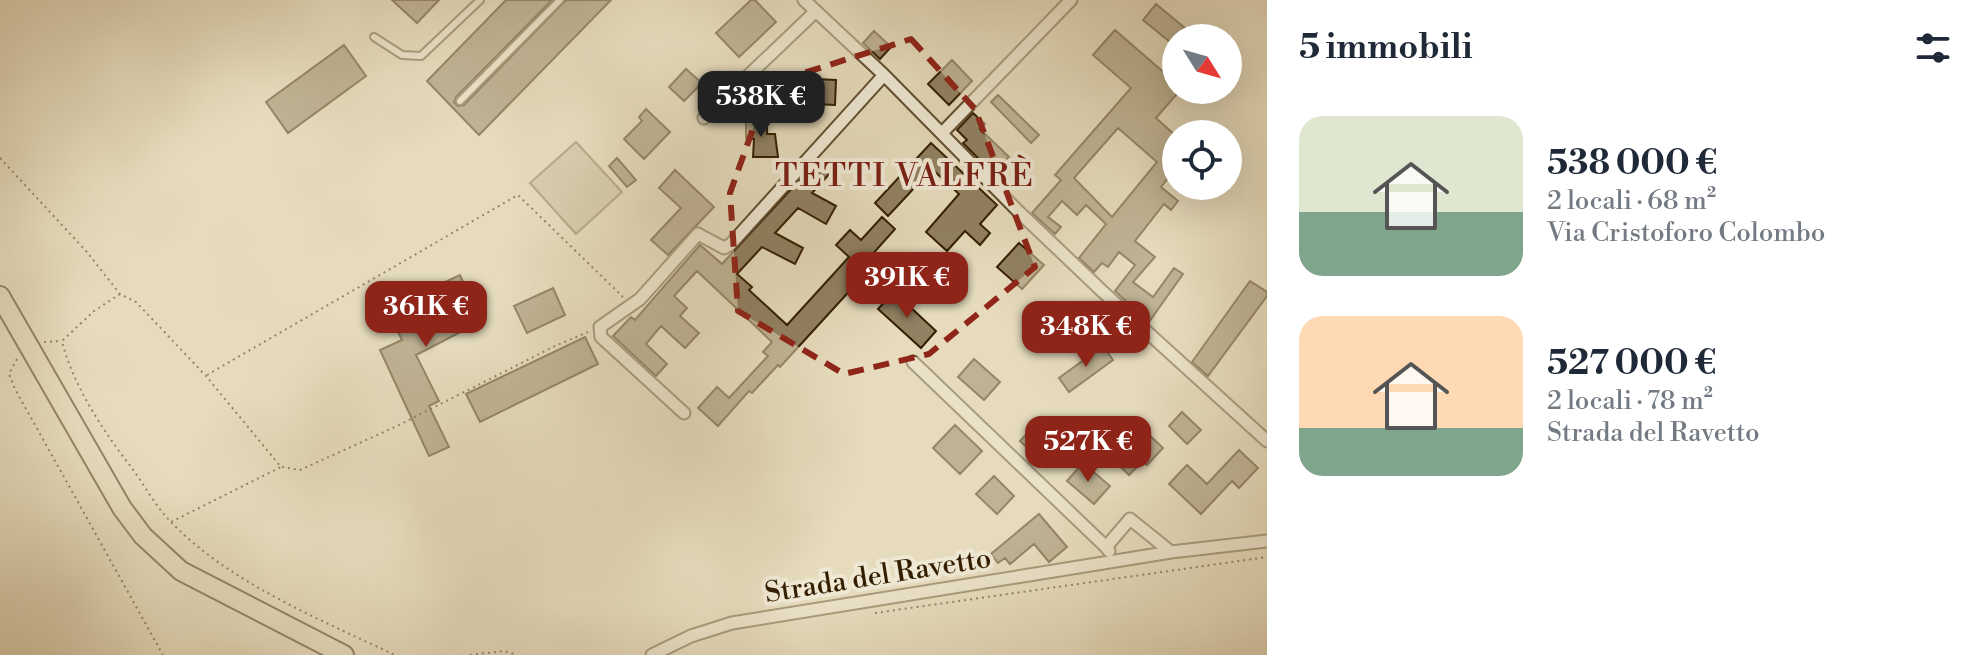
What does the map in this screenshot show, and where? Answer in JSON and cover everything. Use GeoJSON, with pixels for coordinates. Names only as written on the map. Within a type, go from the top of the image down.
{"type":"FeatureCollection","features":[{"type":"Feature","properties":{"kind":"main road"},"geometry":{"type":"LineString","coordinates":[[0,296],[122,508],[143,536],[181,571],[344,655]]}},
{"type":"Feature","properties":{"kind":"street"},"geometry":{"type":"LineString","coordinates":[[804,0],[884,75],[1018,211],[1267,441]]}},
{"type":"Feature","properties":{"kind":"street"},"geometry":{"type":"LineString","coordinates":[[942,133],[1071,0]]}},
{"type":"Feature","properties":{"kind":"street"},"geometry":{"type":"LineString","coordinates":[[704,118],[816,11]]}},
{"type":"Feature","properties":{"kind":"street"},"geometry":{"type":"LineString","coordinates":[[684,413],[601,337],[600,327],[640,299],[698,234],[724,248],[731,244],[884,75]]}},
{"type":"Feature","properties":{"kind":"street"},"geometry":{"type":"LineString","coordinates":[[913,362],[1117,561]]}},
{"type":"Feature","properties":{"kind":"street"},"geometry":{"type":"LineString","coordinates":[[1106,547],[1130,519],[1171,552]]}},
{"type":"Feature","properties":{"kind":"street","name":"Strada del Ravetto"},"geometry":{"type":"LineString","coordinates":[[652,655],[691,636],[732,623],[1171,552],[1267,541]]}},
{"type":"Feature","properties":{"kind":"lane"},"geometry":{"type":"LineString","coordinates":[[374,37],[402,55],[421,56],[480,0]]}},
{"type":"Feature","properties":{"kind":"lane"},"geometry":{"type":"LineString","coordinates":[[460,101],[560,0]]}},
{"type":"Feature","properties":{"kind":"path"},"geometry":{"type":"LineString","coordinates":[[0,158],[86,251],[120,294],[136,302],[206,376],[281,467]]}},
{"type":"Feature","properties":{"kind":"path"},"geometry":{"type":"LineString","coordinates":[[206,376],[518,195],[631,305]]}},
{"type":"Feature","properties":{"kind":"path"},"geometry":{"type":"LineString","coordinates":[[35,345],[62,341],[94,311],[120,294]]}},
{"type":"Feature","properties":{"kind":"path"},"geometry":{"type":"LineString","coordinates":[[171,522],[281,467],[300,470],[397,426],[555,346],[600,327]]}},
{"type":"Feature","properties":{"kind":"path"},"geometry":{"type":"LineString","coordinates":[[62,341],[66,358],[105,433],[171,522],[202,550],[245,579],[395,655]]}},
{"type":"Feature","properties":{"kind":"path"},"geometry":{"type":"LineString","coordinates":[[17,359],[9,374],[15,389],[163,655]]}},
{"type":"Feature","properties":{"kind":"path"},"geometry":{"type":"LineString","coordinates":[[876,613],[1267,557]]}},
{"type":"Feature","properties":{"kind":"path"},"geometry":{"type":"LineString","coordinates":[[470,655],[504,651],[517,655]]}},
{"type":"Feature","properties":{"kind":"highlighted area"},"geometry":{"type":"Polygon","coordinates":[[[911,39],[975,109],[1035,267],[929,354],[844,374],[738,311],[730,193],[769,84],[911,39]]]}},
{"type":"Feature","properties":{"kind":"shaded area"},"geometry":{"type":"Polygon","coordinates":[[[576,142],[622,192],[576,234],[530,183],[576,142]]]}},
{"type":"Feature","properties":{"kind":"building"},"geometry":{"type":"Polygon","coordinates":[[[392,0],[439,0],[417,23],[392,0]]]}},
{"type":"Feature","properties":{"kind":"building"},"geometry":{"type":"Polygon","coordinates":[[[506,0],[552,0],[456,97],[454,102],[458,106],[464,105],[566,0],[611,0],[479,135],[427,81],[506,0]]]}},
{"type":"Feature","properties":{"kind":"building"},"geometry":{"type":"Polygon","coordinates":[[[751,0],[755,0],[776,22],[739,57],[716,33],[751,0]]]}},
{"type":"Feature","properties":{"kind":"building"},"geometry":{"type":"Polygon","coordinates":[[[1156,4],[1180,24],[1162,24],[1162,36],[1143,20],[1156,4]]]}},
{"type":"Feature","properties":{"kind":"building"},"geometry":{"type":"Polygon","coordinates":[[[1115,30],[1162,71],[1162,104],[1168,104],[1156,118],[1162,123],[1162,200],[1178,201],[1171,210],[1164,204],[1135,241],[1155,257],[1133,282],[1153,297],[1174,268],[1183,274],[1149,322],[1115,291],[1135,265],[1119,252],[1108,267],[1102,263],[1094,272],[1079,258],[1106,224],[1086,205],[1077,215],[1062,201],[1048,217],[1061,227],[1055,234],[1032,213],[1061,180],[1055,175],[1131,88],[1093,55],[1115,30]],[[1118,128],[1074,178],[1112,217],[1157,162],[1118,128]]]}},
{"type":"Feature","properties":{"kind":"building"},"geometry":{"type":"Polygon","coordinates":[[[874,31],[891,47],[880,59],[863,43],[874,31]]]}},
{"type":"Feature","properties":{"kind":"building"},"geometry":{"type":"Polygon","coordinates":[[[344,45],[366,76],[288,133],[266,102],[344,45]]]}},
{"type":"Feature","properties":{"kind":"building"},"geometry":{"type":"Polygon","coordinates":[[[952,60],[972,81],[949,105],[928,84],[952,60]]]}},
{"type":"Feature","properties":{"kind":"building"},"geometry":{"type":"Polygon","coordinates":[[[686,69],[702,83],[684,101],[669,87],[686,69]]]}},
{"type":"Feature","properties":{"kind":"building"},"geometry":{"type":"Polygon","coordinates":[[[815,79],[836,80],[835,105],[815,104],[815,112],[793,111],[795,86],[814,86],[815,79]]]}},
{"type":"Feature","properties":{"kind":"building"},"geometry":{"type":"Polygon","coordinates":[[[998,95],[1039,135],[1031,143],[991,102],[998,95]]]}},
{"type":"Feature","properties":{"kind":"building"},"geometry":{"type":"Polygon","coordinates":[[[646,109],[670,132],[644,159],[624,139],[642,121],[639,117],[646,109]]]}},
{"type":"Feature","properties":{"kind":"building"},"geometry":{"type":"Polygon","coordinates":[[[973,113],[985,124],[980,129],[1009,157],[993,173],[963,143],[967,140],[957,130],[973,113]]]}},
{"type":"Feature","properties":{"kind":"building"},"geometry":{"type":"Polygon","coordinates":[[[746,119],[767,119],[767,134],[775,134],[778,157],[753,157],[754,139],[746,138],[746,119]]]}},
{"type":"Feature","properties":{"kind":"building"},"geometry":{"type":"Polygon","coordinates":[[[931,143],[997,205],[980,224],[990,233],[980,245],[965,231],[947,251],[926,232],[959,194],[932,169],[888,216],[875,203],[931,143]]]}},
{"type":"Feature","properties":{"kind":"building"},"geometry":{"type":"Polygon","coordinates":[[[617,158],[636,180],[627,187],[609,166],[617,158]]]}},
{"type":"Feature","properties":{"kind":"building"},"geometry":{"type":"Polygon","coordinates":[[[818,160],[831,172],[812,193],[836,206],[826,224],[798,208],[775,233],[803,248],[795,264],[762,247],[737,274],[752,287],[749,290],[787,325],[849,257],[836,245],[850,230],[861,240],[882,217],[895,229],[870,257],[876,262],[780,367],[778,365],[752,393],[749,391],[718,426],[698,408],[717,387],[729,398],[768,356],[763,352],[772,342],[697,271],[674,296],[687,308],[680,316],[699,333],[685,348],[661,326],[646,344],[667,364],[656,376],[613,336],[631,317],[635,320],[700,245],[722,264],[818,160]]]}},
{"type":"Feature","properties":{"kind":"building"},"geometry":{"type":"Polygon","coordinates":[[[675,170],[714,207],[668,255],[651,240],[681,208],[659,188],[675,170]]]}},
{"type":"Feature","properties":{"kind":"building"},"geometry":{"type":"Polygon","coordinates":[[[1019,243],[1044,265],[1022,289],[997,267],[1019,243]]]}},
{"type":"Feature","properties":{"kind":"building"},"geometry":{"type":"Polygon","coordinates":[[[460,275],[480,322],[416,355],[439,401],[429,406],[449,447],[429,456],[380,350],[402,340],[387,309],[460,275]]]}},
{"type":"Feature","properties":{"kind":"building"},"geometry":{"type":"Polygon","coordinates":[[[1250,281],[1267,292],[1267,296],[1208,376],[1192,362],[1250,281]]]}},
{"type":"Feature","properties":{"kind":"building"},"geometry":{"type":"Polygon","coordinates":[[[553,288],[565,315],[527,333],[514,306],[553,288]]]}},
{"type":"Feature","properties":{"kind":"building"},"geometry":{"type":"Polygon","coordinates":[[[894,292],[936,331],[921,348],[878,309],[894,292]]]}},
{"type":"Feature","properties":{"kind":"building"},"geometry":{"type":"Polygon","coordinates":[[[585,337],[598,364],[480,422],[466,394],[585,337]]]}},
{"type":"Feature","properties":{"kind":"building"},"geometry":{"type":"Polygon","coordinates":[[[1103,346],[1113,360],[1069,392],[1059,378],[1103,346]]]}},
{"type":"Feature","properties":{"kind":"building"},"geometry":{"type":"Polygon","coordinates":[[[974,359],[1000,382],[984,400],[958,377],[974,359]]]}},
{"type":"Feature","properties":{"kind":"building"},"geometry":{"type":"Polygon","coordinates":[[[1182,412],[1201,430],[1187,444],[1169,426],[1182,412]]]}},
{"type":"Feature","properties":{"kind":"building"},"geometry":{"type":"Polygon","coordinates":[[[1039,421],[1066,448],[1047,467],[1020,441],[1039,421]]]}},
{"type":"Feature","properties":{"kind":"building"},"geometry":{"type":"Polygon","coordinates":[[[955,425],[982,451],[960,474],[933,448],[955,425]]]}},
{"type":"Feature","properties":{"kind":"building"},"geometry":{"type":"Polygon","coordinates":[[[1143,429],[1163,448],[1147,465],[1143,461],[1129,475],[1108,455],[1124,439],[1129,444],[1143,429]]]}},
{"type":"Feature","properties":{"kind":"building"},"geometry":{"type":"Polygon","coordinates":[[[1239,450],[1258,468],[1239,488],[1232,481],[1201,514],[1169,484],[1187,465],[1207,484],[1239,450]]]}},
{"type":"Feature","properties":{"kind":"building"},"geometry":{"type":"Polygon","coordinates":[[[1083,463],[1110,486],[1094,504],[1067,481],[1083,463]]]}},
{"type":"Feature","properties":{"kind":"building"},"geometry":{"type":"Polygon","coordinates":[[[994,476],[1014,496],[997,514],[976,494],[994,476]]]}},
{"type":"Feature","properties":{"kind":"building"},"geometry":{"type":"Polygon","coordinates":[[[1039,514],[1067,547],[1049,562],[1034,544],[1010,564],[1005,558],[998,563],[991,554],[1039,514]]]}},
{"type":"Feature","properties":{"kind":"district","name":"TETTI VALFRÈ"},"geometry":{"type":"Point","coordinates":[905,176]}}]}
